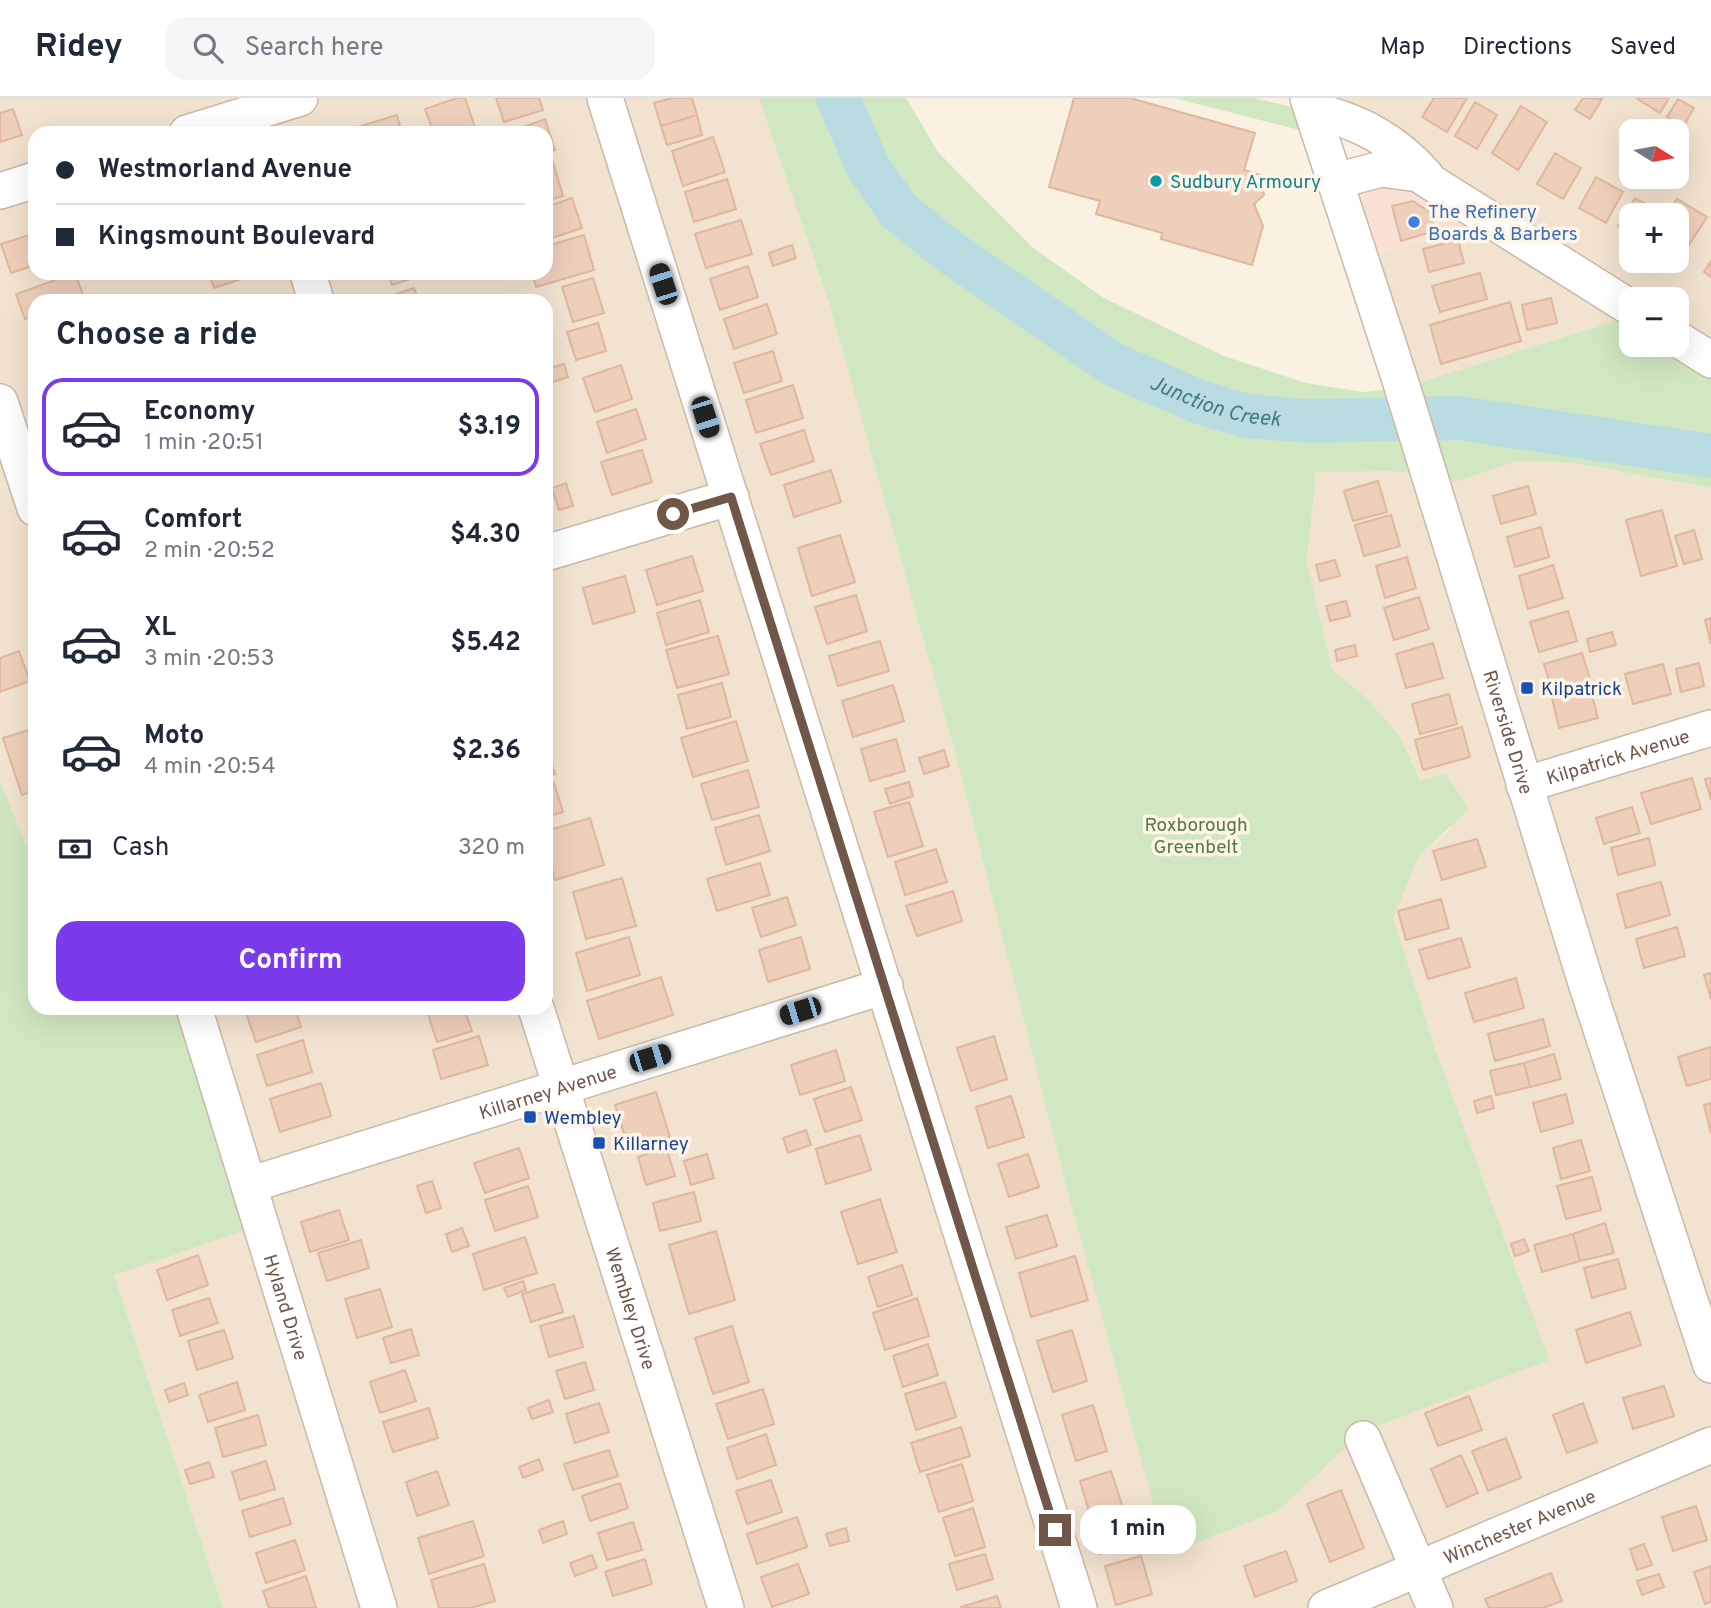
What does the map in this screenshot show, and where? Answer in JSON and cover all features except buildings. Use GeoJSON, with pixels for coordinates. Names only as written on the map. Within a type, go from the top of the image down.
{"type":"FeatureCollection","features":[{"type":"Feature","properties":{"kind":"street"},"geometry":{"type":"LineString","coordinates":[[214,126],[260,114],[300,98]]}},
{"type":"Feature","properties":{"kind":"street"},"geometry":{"type":"LineString","coordinates":[[605,98],[1079,1608]]}},
{"type":"Feature","properties":{"kind":"street"},"geometry":{"type":"LineString","coordinates":[[1310,104],[1362,125],[1397,147],[1429,179]]}},
{"type":"Feature","properties":{"kind":"street","name":"Riverside Drive"},"geometry":{"type":"LineString","coordinates":[[1310,104],[1428,467],[1524,785],[1711,1365]]}},
{"type":"Feature","properties":{"kind":"street"},"geometry":{"type":"LineString","coordinates":[[1336,181],[1381,169],[1418,174],[1619,301]]}},
{"type":"Feature","properties":{"kind":"street"},"geometry":{"type":"LineString","coordinates":[[0,191],[28,182]]}},
{"type":"Feature","properties":{"kind":"street"},"geometry":{"type":"LineString","coordinates":[[1689,346],[1711,360]]}},
{"type":"Feature","properties":{"kind":"street"},"geometry":{"type":"LineString","coordinates":[[0,402],[28,488]]}},
{"type":"Feature","properties":{"kind":"street"},"geometry":{"type":"LineString","coordinates":[[553,551],[731,497]]}},
{"type":"Feature","properties":{"kind":"street","name":"Kilpatrick Avenue"},"geometry":{"type":"LineString","coordinates":[[1524,785],[1711,728]]}},
{"type":"Feature","properties":{"kind":"street","name":"Killarney Avenue"},"geometry":{"type":"LineString","coordinates":[[249,1185],[885,986]]}},
{"type":"Feature","properties":{"kind":"street","name":"Hyland Drive"},"geometry":{"type":"LineString","coordinates":[[196,1015],[379,1608]]}},
{"type":"Feature","properties":{"kind":"street","name":"Wembley Drive"},"geometry":{"type":"LineString","coordinates":[[538,1015],[726,1608]]}},
{"type":"Feature","properties":{"kind":"street"},"geometry":{"type":"LineString","coordinates":[[1363,1439],[1435,1608]]}},
{"type":"Feature","properties":{"kind":"street","name":"Winchester Avenue"},"geometry":{"type":"LineString","coordinates":[[1326,1608],[1711,1445]]}},
{"type":"Feature","properties":{"kind":"shaded area"},"geometry":{"type":"Polygon","coordinates":[[[0,98],[759,98],[829,303],[956,756],[1065,1182],[1167,1555],[1436,1051],[1393,918],[1419,856],[1451,828],[1420,780],[1399,735],[1367,699],[1332,669],[1307,563],[1316,471],[1388,471],[1433,475],[1438,487],[1517,461],[1574,463],[1711,488],[1711,1608],[223,1608],[114,1275],[194,1015],[553,1015],[553,294],[28,294],[28,850],[0,780],[0,98]]]}},
{"type":"Feature","properties":{"kind":"shaded area"},"geometry":{"type":"Polygon","coordinates":[[[1309,98],[1711,98],[1711,362],[1689,348],[1689,287],[1619,287],[1619,320],[1405,387],[1363,258],[1490,222],[1309,98]]]}},
{"type":"Feature","properties":{"kind":"shaded area"},"geometry":{"type":"Polygon","coordinates":[[[1382,171],[1491,221],[1363,258],[1336,181],[1382,171]]]}},
{"type":"Feature","properties":{"kind":"green space","name":"Roxborough Greenbelt"},"geometry":{"type":"Polygon","coordinates":[[[759,98],[906,98],[938,152],[1032,247],[1104,298],[1224,356],[1306,383],[1363,392],[1405,387],[1619,320],[1619,357],[1689,357],[1689,351],[1711,362],[1711,488],[1574,463],[1517,461],[1437,488],[1433,475],[1388,471],[1316,472],[1307,563],[1332,669],[1367,699],[1399,735],[1420,780],[1446,774],[1469,809],[1419,856],[1393,918],[1436,1051],[1549,1360],[1362,1432],[1279,1510],[1167,1555],[1065,1182],[956,756],[829,303],[759,98]]]}},
{"type":"Feature","properties":{"kind":"green space"},"geometry":{"type":"Polygon","coordinates":[[[1174,98],[1254,98],[1316,113],[1323,136],[1174,98]]]}},
{"type":"Feature","properties":{"kind":"green space"},"geometry":{"type":"Polygon","coordinates":[[[0,780],[28,850],[28,1015],[198,1015],[264,1224],[114,1275],[223,1608],[0,1608],[0,780]]]}},
{"type":"Feature","properties":{"kind":"waterway","name":"Junction Creek"},"geometry":{"type":"LineString","coordinates":[[838,98],[868,167],[898,210],[950,252],[1114,365],[1202,403],[1247,416],[1307,421],[1459,418],[1711,456]]}},
{"type":"Feature","properties":{"kind":"place","name":"Sudbury Armoury"},"geometry":{"type":"Point","coordinates":[1156,181]}},
{"type":"Feature","properties":{"kind":"place","name":"The Refinery Boards & Barbers"},"geometry":{"type":"Point","coordinates":[1414,222]}},
{"type":"Feature","properties":{"kind":"place","name":"Kilpatrick"},"geometry":{"type":"Point","coordinates":[1527,688]}},
{"type":"Feature","properties":{"kind":"place","name":"Wembley"},"geometry":{"type":"Point","coordinates":[530,1117]}},
{"type":"Feature","properties":{"kind":"place","name":"Killarney"},"geometry":{"type":"Point","coordinates":[599,1143]}},
{"type":"Feature","properties":{"kind":"route"},"geometry":{"type":"LineString","coordinates":[[673,514],[731,497],[1055,1530]]}}]}
